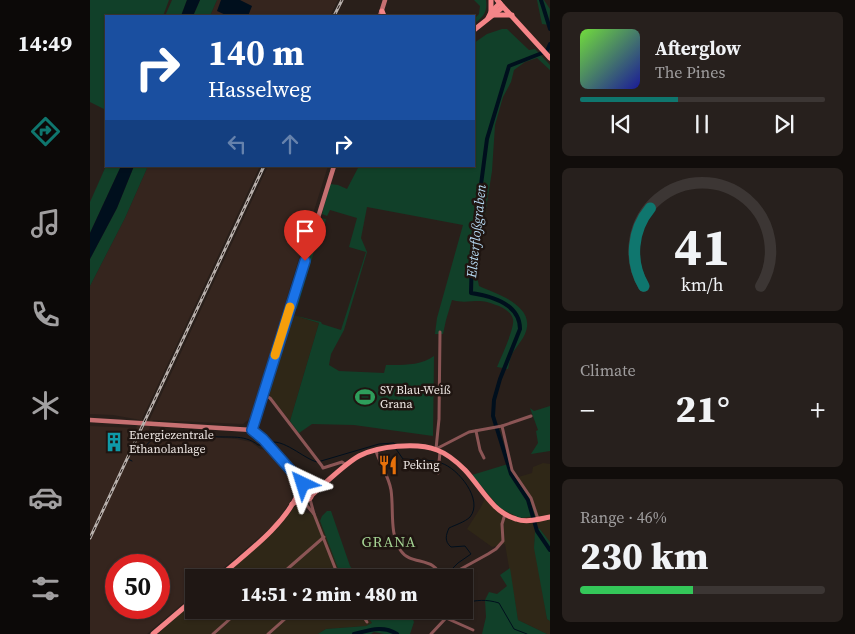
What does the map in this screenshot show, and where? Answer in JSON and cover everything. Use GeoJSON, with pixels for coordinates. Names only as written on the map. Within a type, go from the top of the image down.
{"type":"FeatureCollection","features":[{"type":"Feature","properties":{"kind":"main road"},"geometry":{"type":"LineString","coordinates":[[382,14],[385,0]]}},
{"type":"Feature","properties":{"kind":"main road"},"geometry":{"type":"LineString","coordinates":[[490,0],[492,13]]}},
{"type":"Feature","properties":{"kind":"main road"},"geometry":{"type":"LineString","coordinates":[[475,29],[488,18],[500,3],[550,58]]}},
{"type":"Feature","properties":{"kind":"main road"},"geometry":{"type":"LineString","coordinates":[[492,13],[512,15]]}},
{"type":"Feature","properties":{"kind":"main road"},"geometry":{"type":"LineString","coordinates":[[252,430],[334,167]]}},
{"type":"Feature","properties":{"kind":"main road"},"geometry":{"type":"LineString","coordinates":[[90,420],[252,430],[268,444],[297,479],[307,487],[311,497]]}},
{"type":"Feature","properties":{"kind":"main road"},"geometry":{"type":"LineString","coordinates":[[292,504],[311,497],[345,465],[361,455],[392,448],[422,446],[438,451],[462,468],[489,500],[505,514],[520,520],[550,517]]}},
{"type":"Feature","properties":{"kind":"main road"},"geometry":{"type":"LineString","coordinates":[[297,479],[298,491],[302,500]]}},
{"type":"Feature","properties":{"kind":"main road"},"geometry":{"type":"LineString","coordinates":[[228,569],[273,529],[292,504],[298,491],[307,487],[324,485]]}},
{"type":"Feature","properties":{"kind":"main road"},"geometry":{"type":"LineString","coordinates":[[153,634],[185,607]]}},
{"type":"Feature","properties":{"kind":"street"},"geometry":{"type":"LineString","coordinates":[[438,473],[440,332]]}},
{"type":"Feature","properties":{"kind":"street"},"geometry":{"type":"LineString","coordinates":[[263,394],[270,398],[324,468],[339,463],[345,465]]}},
{"type":"Feature","properties":{"kind":"street"},"geometry":{"type":"LineString","coordinates":[[438,451],[469,432],[498,427],[531,416]]}},
{"type":"Feature","properties":{"kind":"street"},"geometry":{"type":"LineString","coordinates":[[498,427],[512,470],[531,498],[535,520]]}},
{"type":"Feature","properties":{"kind":"street"},"geometry":{"type":"LineString","coordinates":[[476,431],[480,450],[484,458]]}},
{"type":"Feature","properties":{"kind":"street"},"geometry":{"type":"LineString","coordinates":[[376,451],[391,489],[394,532],[400,550],[410,558],[432,564],[435,569]]}},
{"type":"Feature","properties":{"kind":"street"},"geometry":{"type":"LineString","coordinates":[[311,497],[314,514],[336,569]]}},
{"type":"Feature","properties":{"kind":"street"},"geometry":{"type":"LineString","coordinates":[[302,500],[314,514]]}},
{"type":"Feature","properties":{"kind":"street"},"geometry":{"type":"LineString","coordinates":[[461,569],[496,549],[503,541],[502,524],[505,514]]}},
{"type":"Feature","properties":{"kind":"street"},"geometry":{"type":"LineString","coordinates":[[288,569],[324,537]]}},
{"type":"Feature","properties":{"kind":"street"},"geometry":{"type":"LineString","coordinates":[[213,634],[230,619]]}},
{"type":"Feature","properties":{"kind":"street"},"geometry":{"type":"LineString","coordinates":[[268,634],[285,619]]}},
{"type":"Feature","properties":{"kind":"street"},"geometry":{"type":"LineString","coordinates":[[431,634],[445,619]]}},
{"type":"Feature","properties":{"kind":"street"},"geometry":{"type":"LineString","coordinates":[[448,619],[473,630]]}},
{"type":"Feature","properties":{"kind":"shaded area"},"geometry":{"type":"Polygon","coordinates":[[[217,0],[338,0],[330,15],[210,15],[217,0]]]}},
{"type":"Feature","properties":{"kind":"shaded area"},"geometry":{"type":"Polygon","coordinates":[[[148,167],[260,167],[142,419],[149,421],[268,167],[328,167],[252,417],[243,424],[153,420],[148,432],[236,439],[251,442],[260,449],[268,450],[285,470],[293,485],[291,488],[292,499],[275,524],[222,569],[185,569],[185,602],[170,614],[170,554],[105,554],[105,619],[165,619],[147,634],[90,634],[90,426],[136,428],[141,420],[113,415],[90,414],[90,286],[125,218],[148,167]]]}},
{"type":"Feature","properties":{"kind":"shaded area"},"geometry":{"type":"Polygon","coordinates":[[[293,315],[319,323],[290,421],[267,392],[293,315]]]}},
{"type":"Feature","properties":{"kind":"shaded area"},"geometry":{"type":"Polygon","coordinates":[[[543,463],[550,464],[550,542],[539,528],[534,540],[547,619],[550,621],[550,634],[518,620],[505,544],[492,547],[467,529],[487,494],[529,497],[515,478],[532,473],[533,467],[543,463]]]}},
{"type":"Feature","properties":{"kind":"shaded area"},"geometry":{"type":"Polygon","coordinates":[[[296,505],[303,512],[317,515],[339,569],[231,569],[278,528],[296,505]]]}},
{"type":"Feature","properties":{"kind":"shaded area"},"geometry":{"type":"Polygon","coordinates":[[[185,609],[185,619],[369,619],[372,623],[366,626],[326,629],[318,634],[158,634],[185,609]]]}},
{"type":"Feature","properties":{"kind":"green space"},"geometry":{"type":"Polygon","coordinates":[[[90,0],[169,0],[163,15],[105,15],[105,110],[90,102],[90,0]]]}},
{"type":"Feature","properties":{"kind":"green space"},"geometry":{"type":"Polygon","coordinates":[[[172,0],[187,0],[181,15],[165,15],[172,0]]]}},
{"type":"Feature","properties":{"kind":"green space"},"geometry":{"type":"Polygon","coordinates":[[[200,0],[217,0],[210,15],[193,15],[200,0]]]}},
{"type":"Feature","properties":{"kind":"green space"},"geometry":{"type":"Polygon","coordinates":[[[474,0],[486,0],[484,14],[475,23],[475,18],[479,14],[480,6],[474,0]]]}},
{"type":"Feature","properties":{"kind":"green space"},"geometry":{"type":"Polygon","coordinates":[[[537,0],[544,0],[550,9],[549,25],[542,24],[537,0]]]}},
{"type":"Feature","properties":{"kind":"green space"},"geometry":{"type":"Polygon","coordinates":[[[507,29],[529,50],[535,49],[550,65],[550,70],[537,58],[525,62],[514,70],[511,82],[503,97],[495,125],[492,171],[476,272],[479,286],[505,297],[520,309],[525,316],[527,324],[525,334],[512,354],[508,369],[497,367],[510,336],[513,319],[506,310],[499,306],[482,301],[463,302],[452,300],[443,334],[435,334],[437,318],[463,225],[367,207],[361,238],[367,252],[344,330],[331,354],[329,365],[339,371],[384,373],[386,365],[405,365],[423,362],[434,356],[433,436],[354,425],[312,424],[299,433],[290,421],[319,323],[293,315],[321,322],[341,330],[366,252],[349,247],[357,218],[330,210],[327,216],[322,214],[330,184],[347,189],[358,167],[475,167],[475,42],[487,34],[507,29]]]}},
{"type":"Feature","properties":{"kind":"green space"},"geometry":{"type":"Polygon","coordinates":[[[106,167],[121,167],[90,233],[90,202],[106,167]]]}},
{"type":"Feature","properties":{"kind":"green space"},"geometry":{"type":"Polygon","coordinates":[[[134,167],[148,167],[125,218],[90,286],[90,259],[117,208],[134,167]]]}},
{"type":"Feature","properties":{"kind":"green space"},"geometry":{"type":"Polygon","coordinates":[[[321,218],[326,219],[323,230],[324,239],[318,238],[297,309],[294,306],[321,218]]]}},
{"type":"Feature","properties":{"kind":"green space"},"geometry":{"type":"Polygon","coordinates":[[[550,406],[550,451],[531,454],[538,443],[536,431],[538,430],[530,408],[534,411],[550,406]]]}},
{"type":"Feature","properties":{"kind":"green space"},"geometry":{"type":"Polygon","coordinates":[[[508,464],[511,473],[529,497],[535,516],[520,518],[500,508],[472,475],[508,464]]]}},
{"type":"Feature","properties":{"kind":"green space"},"geometry":{"type":"Polygon","coordinates":[[[327,511],[331,511],[352,569],[338,569],[320,521],[327,511]]]}},
{"type":"Feature","properties":{"kind":"green space"},"geometry":{"type":"Polygon","coordinates":[[[539,528],[550,542],[550,621],[547,619],[534,548],[535,531],[539,528]]]}},
{"type":"Feature","properties":{"kind":"green space"},"geometry":{"type":"Polygon","coordinates":[[[510,568],[518,620],[547,634],[482,634],[486,617],[485,600],[489,592],[497,594],[507,586],[500,575],[510,568]]]}},
{"type":"Feature","properties":{"kind":"green space"},"geometry":{"type":"Polygon","coordinates":[[[369,619],[413,619],[414,622],[410,634],[374,632],[371,634],[318,634],[326,629],[366,626],[372,623],[369,619]]]}},
{"type":"Feature","properties":{"kind":"water"},"geometry":{"type":"Polygon","coordinates":[[[187,0],[200,0],[193,15],[181,15],[187,0]]]}},
{"type":"Feature","properties":{"kind":"water"},"geometry":{"type":"Polygon","coordinates":[[[221,0],[240,0],[252,6],[248,15],[226,15],[217,11],[221,0]]]}},
{"type":"Feature","properties":{"kind":"water"},"geometry":{"type":"Polygon","coordinates":[[[121,167],[134,167],[117,208],[90,259],[90,233],[121,167]]]}},
{"type":"Feature","properties":{"kind":"waterway","name":"Elsterfloßgraben"},"geometry":{"type":"LineString","coordinates":[[541,0],[550,29]]}},
{"type":"Feature","properties":{"kind":"waterway","name":"Elsterfloßgraben"},"geometry":{"type":"LineString","coordinates":[[550,44],[547,51],[509,66],[487,139],[472,253],[471,293],[487,296],[503,303],[510,307],[519,320],[520,329],[500,379],[494,400],[493,416],[511,474],[528,500],[537,531],[550,550]]}},
{"type":"Feature","properties":{"kind":"waterway"},"geometry":{"type":"LineString","coordinates":[[145,447],[159,434],[167,432],[186,434]]}},
{"type":"Feature","properties":{"kind":"waterway"},"geometry":{"type":"LineString","coordinates":[[209,436],[241,438],[258,445],[266,445]]}},
{"type":"Feature","properties":{"kind":"waterway"},"geometry":{"type":"LineString","coordinates":[[269,443],[280,443],[317,462]]}},
{"type":"Feature","properties":{"kind":"waterway"},"geometry":{"type":"LineString","coordinates":[[321,461],[379,444],[394,443],[395,445]]}},
{"type":"Feature","properties":{"kind":"waterway"},"geometry":{"type":"LineString","coordinates":[[396,449],[403,459],[432,461],[448,466],[461,478],[471,494],[474,502],[470,517],[449,528],[446,538],[451,547],[465,546],[471,554],[452,569]]}},
{"type":"Feature","properties":{"kind":"waterway"},"geometry":{"type":"LineString","coordinates":[[128,459],[132,461]]}},
{"type":"Feature","properties":{"kind":"waterway"},"geometry":{"type":"LineString","coordinates":[[473,601],[482,600],[499,603],[514,629],[527,634]]}},
{"type":"Feature","properties":{"kind":"waterway","name":"Elsterfloßgraben"},"geometry":{"type":"LineString","coordinates":[[354,634],[381,629],[397,634]]}},
{"type":"Feature","properties":{"kind":"railway"},"geometry":{"type":"LineString","coordinates":[[334,15],[342,0]]}},
{"type":"Feature","properties":{"kind":"railway"},"geometry":{"type":"LineString","coordinates":[[90,538],[264,167]]}},
{"type":"Feature","properties":{"kind":"slow traffic"},"geometry":{"type":"LineString","coordinates":[[275,355],[290,307]]}},
{"type":"Feature","properties":{"kind":"place","name":"SV Blau-Weiß Grana"},"geometry":{"type":"Point","coordinates":[365,397]}},
{"type":"Feature","properties":{"kind":"place","name":"Energiezentrale Ethanolanlage"},"geometry":{"type":"Point","coordinates":[114,442]}},
{"type":"Feature","properties":{"kind":"place","name":"Peking"},"geometry":{"type":"Point","coordinates":[388,465]}},
{"type":"Feature","properties":{"kind":"district","name":"GRANA"},"geometry":{"type":"Point","coordinates":[389,542]}},
{"type":"Feature","properties":{"kind":"route"},"geometry":{"type":"LineString","coordinates":[[303,484],[263,439],[252,430],[305,261]]}}]}
